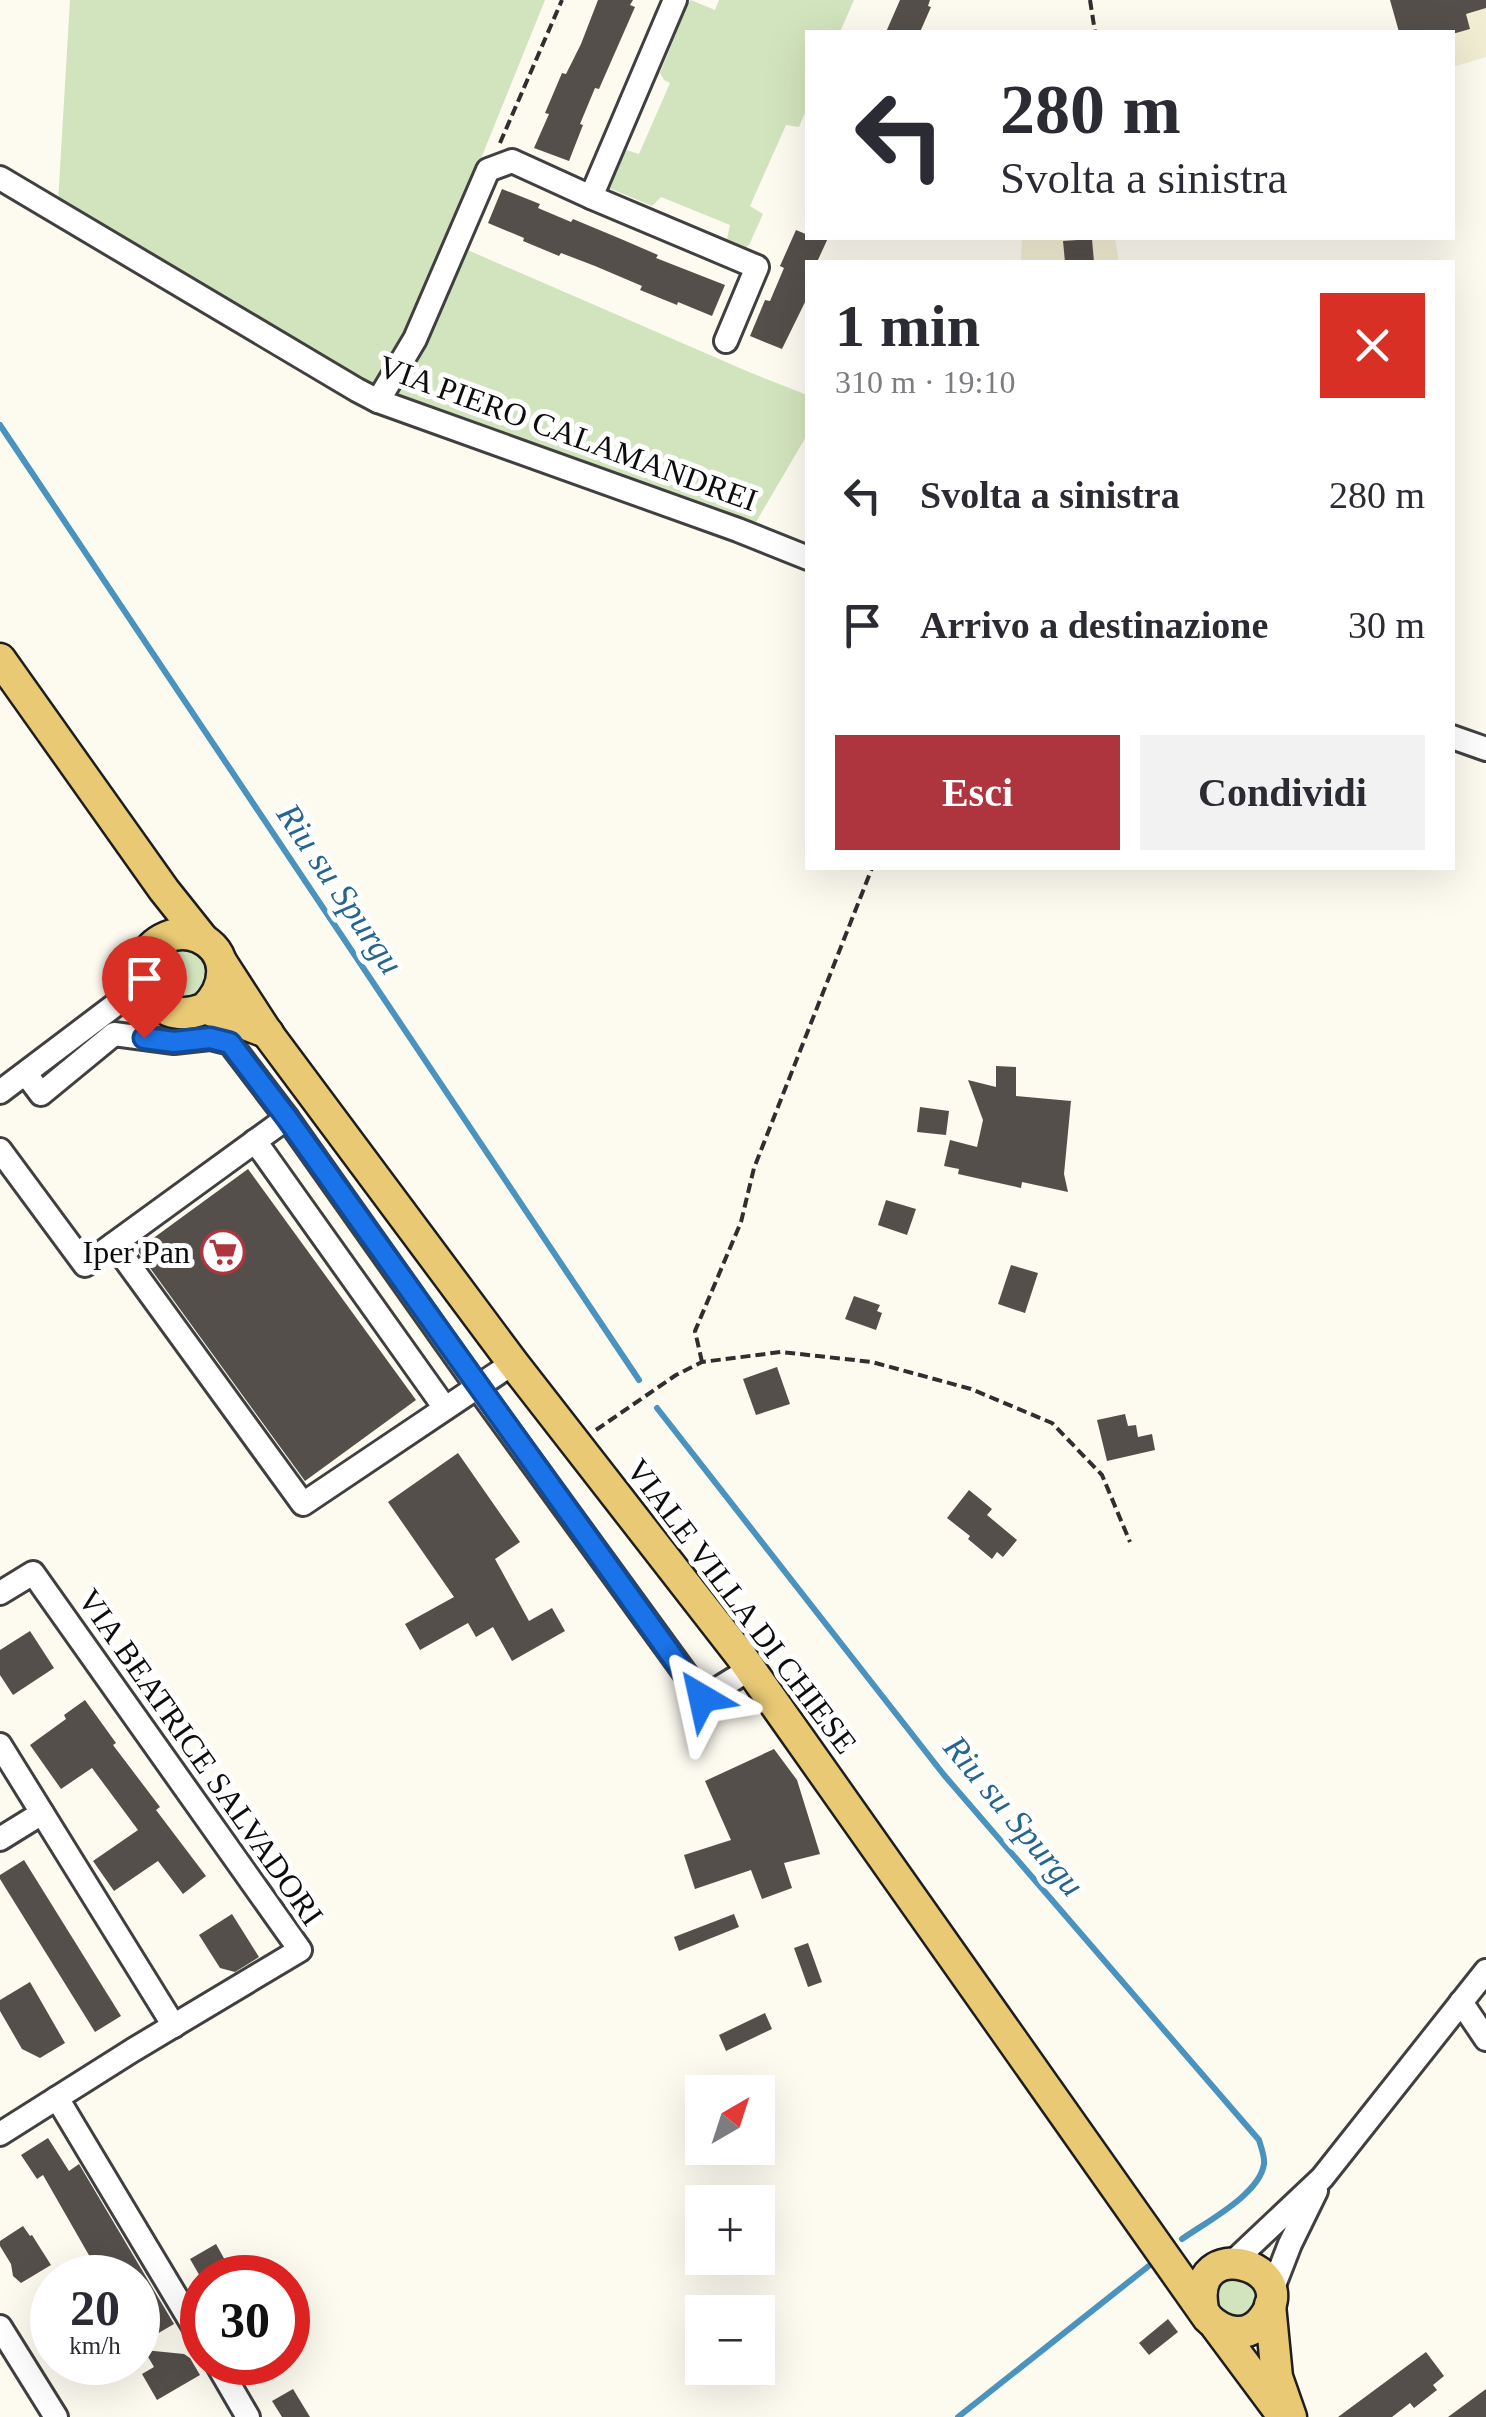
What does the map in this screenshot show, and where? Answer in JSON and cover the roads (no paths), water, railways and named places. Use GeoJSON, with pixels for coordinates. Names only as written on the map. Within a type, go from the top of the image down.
{"type":"FeatureCollection","features":[{"type":"Feature","properties":{"kind":"main road","name":"VIALE VILLA DI CHIESE"},"geometry":{"type":"LineString","coordinates":[[0,659],[268,1034],[513,1363],[750,1669],[1146,2231],[1283,2417]]}},
{"type":"Feature","properties":{"kind":"main road"},"geometry":{"type":"LineString","coordinates":[[164,890],[164,938]]}},
{"type":"Feature","properties":{"kind":"main road"},"geometry":{"type":"LineString","coordinates":[[190,934],[212,951],[223,976],[221,988],[205,1008],[194,1013],[168,1012],[148,996],[143,984],[145,958],[164,938],[190,934]]}},
{"type":"Feature","properties":{"kind":"main road"},"geometry":{"type":"LineString","coordinates":[[205,1008],[268,1034]]}},
{"type":"Feature","properties":{"kind":"main road"},"geometry":{"type":"LineString","coordinates":[[1146,2231],[1178,2256],[1243,2264],[1262,2274],[1271,2299],[1277,2378],[1291,2417]]}},
{"type":"Feature","properties":{"kind":"main road"},"geometry":{"type":"LineString","coordinates":[[1227,2264],[1206,2279],[1202,2288],[1210,2318],[1226,2332],[1238,2333],[1259,2324],[1271,2299]]}},
{"type":"Feature","properties":{"kind":"street"},"geometry":{"type":"LineString","coordinates":[[591,196],[675,0]]}},
{"type":"Feature","properties":{"kind":"street"},"geometry":{"type":"LineString","coordinates":[[378,401],[415,339],[488,170],[512,162],[757,268],[726,341]]}},
{"type":"Feature","properties":{"kind":"street","name":"VIA PIERO CALAMANDREI"},"geometry":{"type":"LineString","coordinates":[[0,178],[378,401],[805,557]]}},
{"type":"Feature","properties":{"kind":"street"},"geometry":{"type":"LineString","coordinates":[[1455,738],[1486,749]]}},
{"type":"Feature","properties":{"kind":"street"},"geometry":{"type":"LineString","coordinates":[[0,1092],[26,1074],[41,1094],[75,1051],[143,984]]}},
{"type":"Feature","properties":{"kind":"street"},"geometry":{"type":"LineString","coordinates":[[75,1051],[114,1034],[174,1042],[210,1038],[230,1043],[702,1698],[750,1669]]}},
{"type":"Feature","properties":{"kind":"street"},"geometry":{"type":"LineString","coordinates":[[0,1150],[85,1265],[287,1118]]}},
{"type":"Feature","properties":{"kind":"street"},"geometry":{"type":"LineString","coordinates":[[255,1141],[445,1408]]}},
{"type":"Feature","properties":{"kind":"street"},"geometry":{"type":"LineString","coordinates":[[114,1244],[303,1504],[513,1363]]}},
{"type":"Feature","properties":{"kind":"street","name":"VIA BEATRICE SALVADORI"},"geometry":{"type":"LineString","coordinates":[[0,1594],[33,1573],[300,1950],[0,2134]]}},
{"type":"Feature","properties":{"kind":"street"},"geometry":{"type":"LineString","coordinates":[[0,1746],[174,2026]]}},
{"type":"Feature","properties":{"kind":"street"},"geometry":{"type":"LineString","coordinates":[[0,1839],[42,1813]]}},
{"type":"Feature","properties":{"kind":"street"},"geometry":{"type":"LineString","coordinates":[[1227,2264],[1322,2178],[1486,1970]]}},
{"type":"Feature","properties":{"kind":"street"},"geometry":{"type":"LineString","coordinates":[[1461,2002],[1486,2039]]}},
{"type":"Feature","properties":{"kind":"street"},"geometry":{"type":"LineString","coordinates":[[58,2098],[180,2303]]}},
{"type":"Feature","properties":{"kind":"street"},"geometry":{"type":"LineString","coordinates":[[1271,2299],[1290,2244],[1322,2178]]}},
{"type":"Feature","properties":{"kind":"street"},"geometry":{"type":"LineString","coordinates":[[0,2326],[56,2417]]}},
{"type":"Feature","properties":{"kind":"street"},"geometry":{"type":"LineString","coordinates":[[229,2385],[248,2417]]}},
{"type":"Feature","properties":{"kind":"waterway","name":"Riu su Spurgu"},"geometry":{"type":"LineString","coordinates":[[0,425],[639,1380]]}},
{"type":"Feature","properties":{"kind":"waterway","name":"Riu su Spurgu"},"geometry":{"type":"LineString","coordinates":[[657,1408],[944,1775],[1259,2140],[1264,2164],[1253,2186],[1182,2239]]}},
{"type":"Feature","properties":{"kind":"waterway","name":"Riu su Spurgu"},"geometry":{"type":"LineString","coordinates":[[958,2417],[1155,2261]]}},
{"type":"Feature","properties":{"kind":"place","name":"Iper Pan"},"geometry":{"type":"Point","coordinates":[223,1252]}}]}
